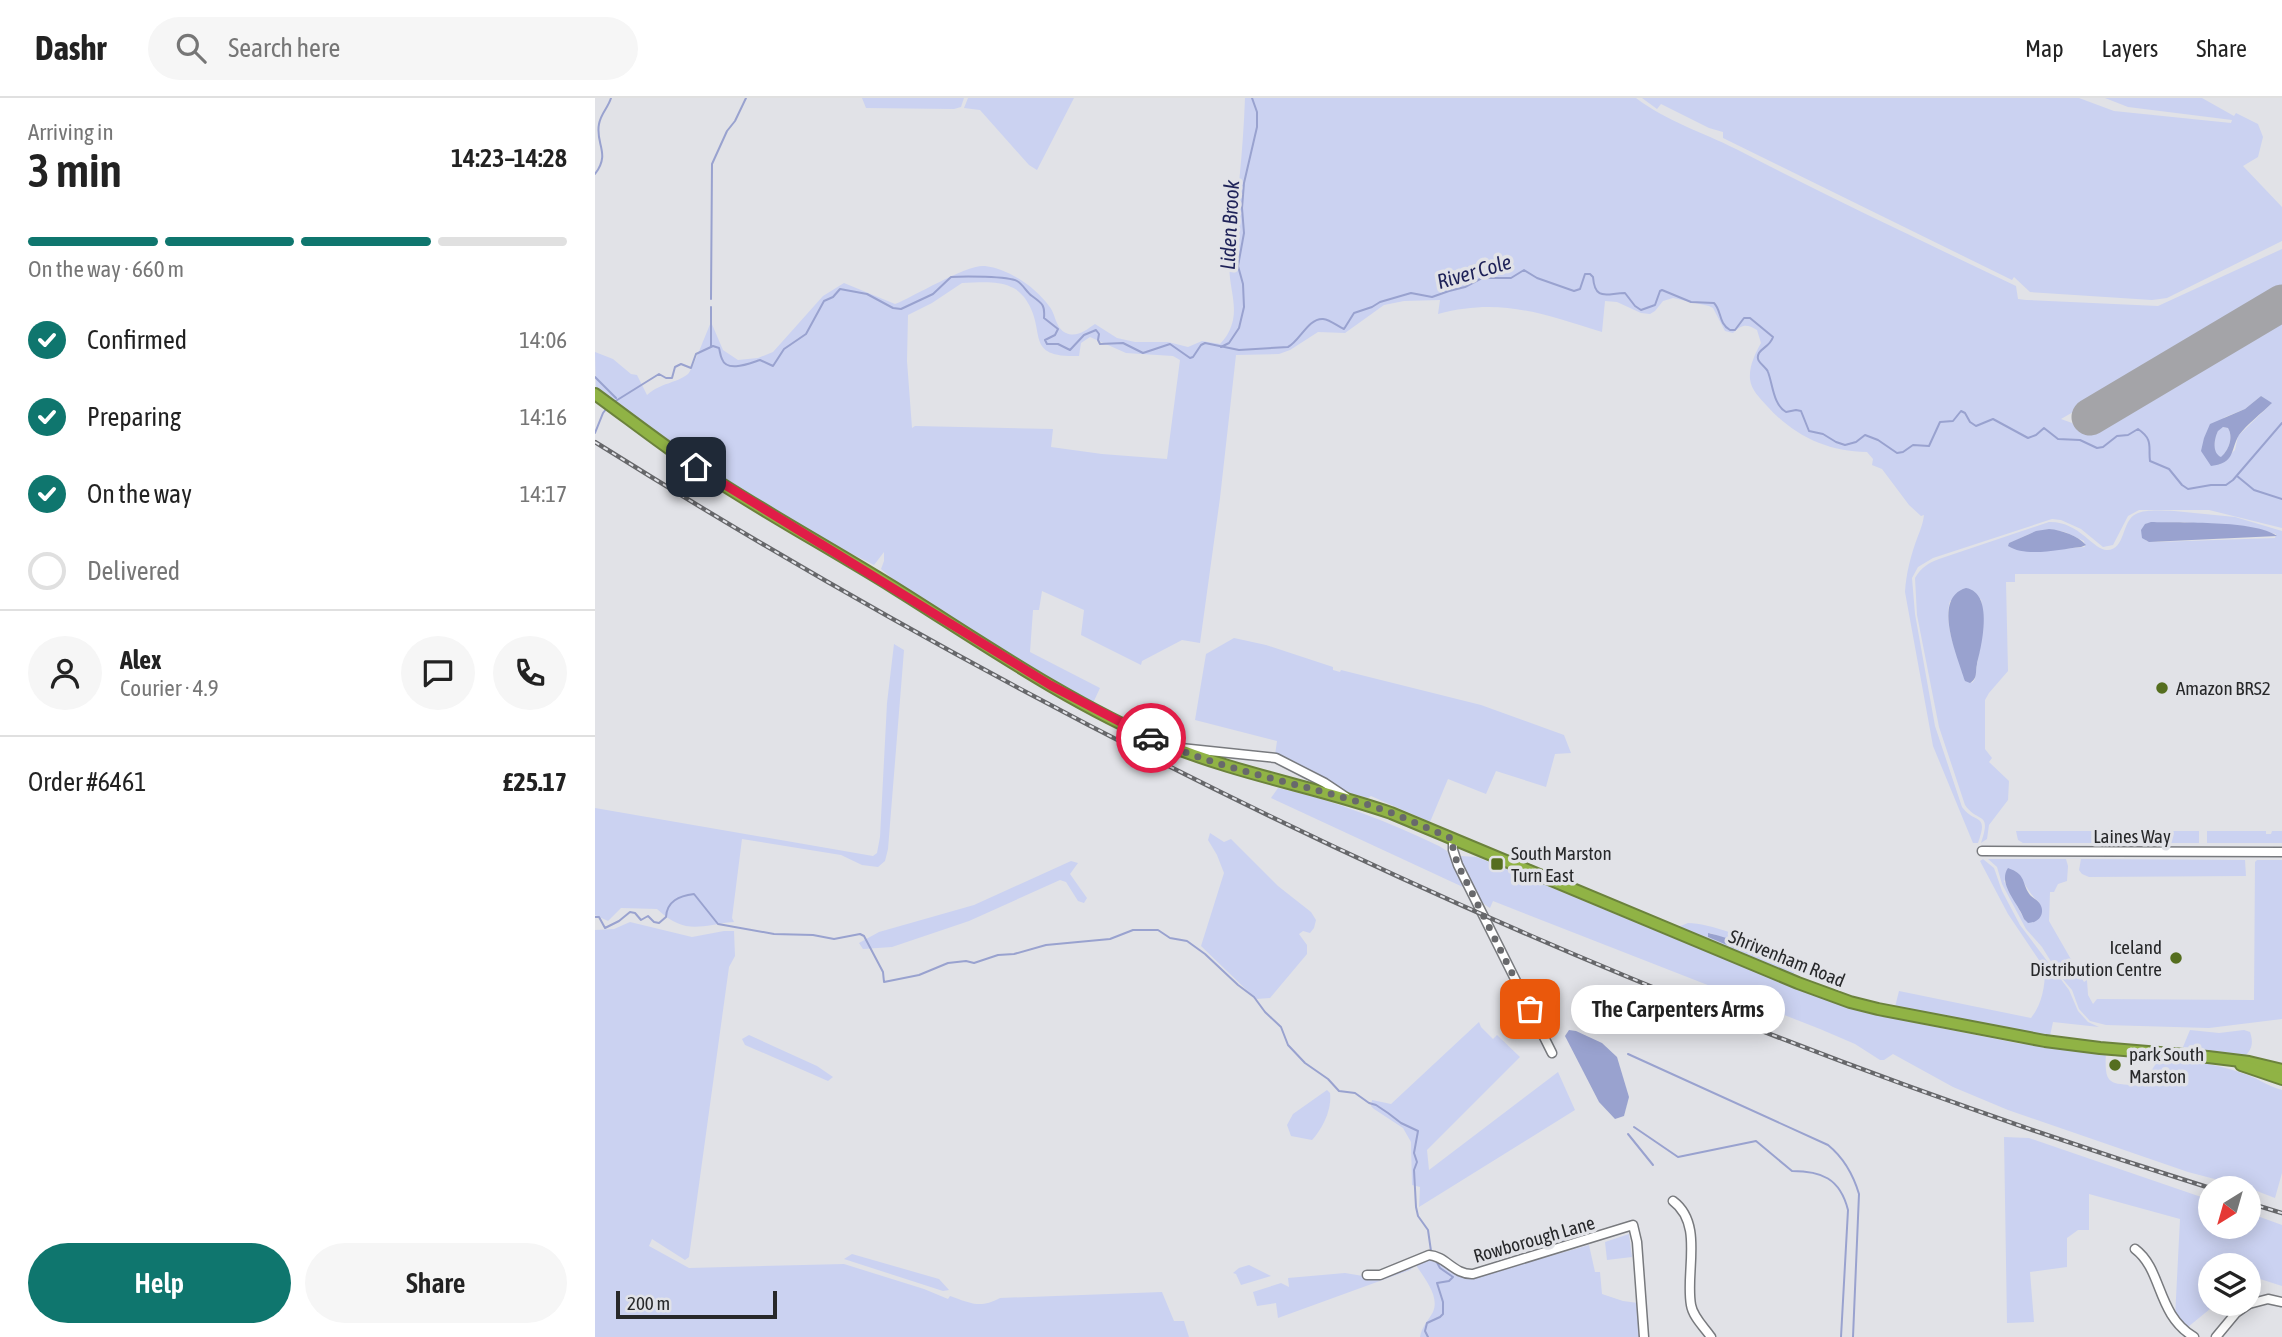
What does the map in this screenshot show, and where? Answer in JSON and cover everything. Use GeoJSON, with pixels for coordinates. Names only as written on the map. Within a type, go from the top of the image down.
{"type":"FeatureCollection","features":[{"type":"Feature","properties":{"kind":"highway","name":"Shrivenham Road"},"geometry":{"type":"LineString","coordinates":[[599,397],[696,467],[1000,655],[1121,723],[1175,748],[1239,771],[1349,799],[1391,813],[1798,983],[1850,1002],[1909,1016],[2075,1046],[2197,1056],[2282,1070]]}},
{"type":"Feature","properties":{"kind":"highway","name":"Shrivenham Road"},"geometry":{"type":"LineString","coordinates":[[2256,1064],[2282,1079]]}},
{"type":"Feature","properties":{"kind":"street","name":"Shrivenham Road"},"geometry":{"type":"LineString","coordinates":[[1175,748],[1190,747],[1276,758],[1325,783],[1349,799]]}},
{"type":"Feature","properties":{"kind":"street"},"geometry":{"type":"LineString","coordinates":[[1453,839],[1458,865],[1552,1053]]}},
{"type":"Feature","properties":{"kind":"street","name":"Laines Way"},"geometry":{"type":"LineString","coordinates":[[1982,851],[2282,852]]}},
{"type":"Feature","properties":{"kind":"street"},"geometry":{"type":"LineString","coordinates":[[1673,1201],[1685,1212],[1688,1221],[1691,1246],[1691,1306],[1711,1337]]}},
{"type":"Feature","properties":{"kind":"street","name":"Rowborough Lane"},"geometry":{"type":"LineString","coordinates":[[1367,1275],[1380,1275],[1432,1255],[1459,1272],[1473,1274],[1633,1225],[1637,1242],[1644,1337]]}},
{"type":"Feature","properties":{"kind":"street"},"geometry":{"type":"LineString","coordinates":[[2135,1249],[2144,1257],[2169,1314],[2181,1328],[2194,1337]]}},
{"type":"Feature","properties":{"kind":"street"},"geometry":{"type":"LineString","coordinates":[[2261,1301],[2268,1299],[2282,1302]]}},
{"type":"Feature","properties":{"kind":"street"},"geometry":{"type":"LineString","coordinates":[[2216,1337],[2234,1316]]}},
{"type":"Feature","properties":{"kind":"shaded area"},"geometry":{"type":"Polygon","coordinates":[[[862,98],[964,98],[961,107],[954,109],[866,108],[862,98]]]}},
{"type":"Feature","properties":{"kind":"shaded area"},"geometry":{"type":"Polygon","coordinates":[[[968,98],[1074,98],[1037,170],[1029,165],[980,110],[964,108],[968,98]]]}},
{"type":"Feature","properties":{"kind":"shaded area"},"geometry":{"type":"Polygon","coordinates":[[[1245,98],[1636,98],[1672,120],[2016,286],[2018,299],[2158,306],[2282,249],[2282,291],[2061,419],[2072,423],[2076,428],[2088,429],[2282,317],[2282,528],[2209,510],[2139,510],[2128,516],[2113,545],[2103,547],[2081,529],[2052,519],[1933,558],[1918,567],[1912,578],[1915,614],[1935,726],[1962,807],[1981,823],[1978,843],[1973,843],[1933,746],[1905,592],[1909,564],[1924,515],[1921,516],[1909,505],[1882,469],[1872,465],[1873,459],[1867,452],[1838,449],[1812,440],[1777,416],[1756,394],[1751,383],[1751,365],[1761,343],[1757,330],[1745,326],[1733,333],[1725,331],[1713,308],[1709,306],[1673,298],[1663,301],[1650,314],[1641,313],[1617,302],[1605,301],[1602,332],[1541,314],[1502,307],[1461,309],[1438,314],[1440,300],[1404,301],[1384,305],[1345,333],[1318,332],[1279,354],[1236,355],[1200,643],[1182,640],[1142,661],[1141,665],[1081,635],[1084,610],[1042,591],[1039,610],[1033,610],[1030,652],[1100,688],[1093,703],[1003,652],[892,583],[894,580],[881,569],[884,552],[874,565],[837,549],[698,465],[596,389],[595,352],[613,359],[631,374],[637,375],[647,395],[688,374],[711,322],[723,350],[738,360],[758,358],[773,352],[823,296],[844,283],[895,304],[954,275],[985,266],[1012,275],[1029,286],[1049,306],[1060,328],[1066,333],[1078,334],[1095,324],[1117,338],[1135,342],[1168,342],[1188,347],[1202,341],[1220,344],[1230,330],[1234,313],[1229,268],[1245,98]],[[962,283],[908,315],[907,361],[912,428],[1053,429],[1051,447],[1167,459],[1180,360],[1173,356],[1126,353],[1090,337],[1081,343],[1079,356],[1049,352],[1039,340],[1031,309],[1017,290],[999,283],[962,283]],[[2261,396],[2245,409],[2225,417],[2204,438],[2219,465],[2235,450],[2238,436],[2271,404],[2261,396]]]}},
{"type":"Feature","properties":{"kind":"shaded area"},"geometry":{"type":"Polygon","coordinates":[[[1642,98],[2079,98],[2114,111],[2231,123],[2232,120],[2128,107],[2105,98],[2202,98],[2234,116],[2236,113],[2258,124],[2263,137],[2258,157],[2243,166],[2282,207],[2282,241],[2167,298],[2152,300],[2030,292],[2014,277],[2012,280],[1723,138],[1723,132],[1709,128],[1661,104],[1657,109],[1642,98]]]}},
{"type":"Feature","properties":{"kind":"shaded area"},"geometry":{"type":"Polygon","coordinates":[[[2282,295],[2282,312],[2091,424],[2084,427],[2078,422],[2076,415],[2079,411],[2282,295]]]}},
{"type":"Feature","properties":{"kind":"shaded area"},"geometry":{"type":"Polygon","coordinates":[[[2261,396],[2272,403],[2239,435],[2228,459],[2211,466],[2201,451],[2210,424],[2245,409],[2261,396]],[[2223,427],[2218,431],[2216,438],[2215,449],[2221,457],[2229,444],[2228,428],[2223,427]]]}},
{"type":"Feature","properties":{"kind":"shaded area"},"geometry":{"type":"Polygon","coordinates":[[[2228,428],[2230,440],[2221,458],[2214,446],[2218,430],[2228,428]]]}},
{"type":"Feature","properties":{"kind":"shaded area"},"geometry":{"type":"Polygon","coordinates":[[[2170,511],[2235,517],[2282,531],[2282,574],[2015,574],[2015,582],[2006,582],[2008,671],[1985,700],[1985,749],[1992,758],[1989,762],[2009,781],[2008,800],[1989,825],[1987,839],[1981,843],[1984,821],[1965,805],[1939,727],[1917,615],[1915,578],[1923,568],[1935,561],[2049,522],[2077,530],[2102,549],[2113,549],[2136,514],[2170,511]],[[2181,522],[2147,523],[2146,541],[2275,538],[2276,534],[2234,526],[2181,522]],[[2049,529],[2010,543],[2009,547],[2036,551],[2085,547],[2084,541],[2065,532],[2049,529]],[[1981,599],[1950,601],[1948,611],[1953,644],[1972,683],[1975,679],[1982,630],[1981,599]]]}},
{"type":"Feature","properties":{"kind":"shaded area"},"geometry":{"type":"Polygon","coordinates":[[[2145,524],[2235,525],[2252,527],[2277,536],[2149,542],[2142,538],[2141,530],[2145,524]]]}},
{"type":"Feature","properties":{"kind":"shaded area"},"geometry":{"type":"Polygon","coordinates":[[[2049,529],[2069,534],[2086,545],[2034,552],[2008,546],[2009,543],[2036,531],[2049,529]]]}},
{"type":"Feature","properties":{"kind":"shaded area"},"geometry":{"type":"Polygon","coordinates":[[[1966,588],[1975,592],[1980,599],[1984,621],[1976,675],[1970,683],[1965,681],[1957,658],[1948,615],[1950,603],[1956,594],[1966,588]]]}},
{"type":"Feature","properties":{"kind":"shaded area"},"geometry":{"type":"Polygon","coordinates":[[[1234,638],[1266,645],[1333,667],[1333,670],[1340,672],[1341,670],[1481,705],[1564,735],[1571,753],[1555,754],[1546,787],[1496,771],[1486,794],[1448,779],[1430,822],[1371,796],[1368,798],[1348,793],[1275,755],[1277,741],[1195,720],[1206,654],[1234,638]]]}},
{"type":"Feature","properties":{"kind":"shaded area"},"geometry":{"type":"Polygon","coordinates":[[[894,644],[904,650],[885,861],[878,867],[862,865],[841,855],[742,839],[732,918],[734,922],[685,926],[676,923],[657,909],[621,908],[608,921],[595,915],[595,808],[873,856],[877,853],[887,703],[894,644]]]}},
{"type":"Feature","properties":{"kind":"shaded area"},"geometry":{"type":"Polygon","coordinates":[[[1278,788],[1360,812],[1439,846],[1447,851],[1465,888],[1271,798],[1278,788]]]}},
{"type":"Feature","properties":{"kind":"shaded area"},"geometry":{"type":"Polygon","coordinates":[[[2016,831],[2119,831],[2119,843],[2023,843],[2018,840],[2016,831]]]}},
{"type":"Feature","properties":{"kind":"shaded area"},"geometry":{"type":"Polygon","coordinates":[[[2127,831],[2199,831],[2199,843],[2127,843],[2127,831]]]}},
{"type":"Feature","properties":{"kind":"shaded area"},"geometry":{"type":"Polygon","coordinates":[[[2207,831],[2266,831],[2266,834],[2271,834],[2272,831],[2282,831],[2282,843],[2207,843],[2207,831]]]}},
{"type":"Feature","properties":{"kind":"shaded area"},"geometry":{"type":"Polygon","coordinates":[[[1210,833],[1224,842],[1231,839],[1278,886],[1311,912],[1316,920],[1310,933],[1303,931],[1299,934],[1307,945],[1307,954],[1270,998],[1256,999],[1201,946],[1224,873],[1208,840],[1210,833]]]}},
{"type":"Feature","properties":{"kind":"shaded area"},"geometry":{"type":"Polygon","coordinates":[[[1461,856],[1477,857],[1802,991],[1857,1010],[2022,1044],[2106,1053],[2108,1078],[2116,1083],[2141,1086],[2161,1056],[2212,1065],[2252,1077],[2282,1090],[2282,1173],[2275,1198],[2261,1193],[2261,1176],[2203,1176],[2008,1110],[1953,1087],[1893,1054],[1880,1060],[1855,1044],[1820,1029],[1493,901],[1490,908],[1479,899],[1464,870],[1461,856]]]}},
{"type":"Feature","properties":{"kind":"shaded area"},"geometry":{"type":"Polygon","coordinates":[[[1983,859],[1994,868],[2002,891],[2020,925],[2069,990],[2078,1011],[2088,1022],[2099,1027],[2053,1022],[2050,1036],[1895,1007],[1899,991],[2031,1018],[2035,1013],[2042,995],[2045,969],[2008,914],[1980,861],[1983,859]]]}},
{"type":"Feature","properties":{"kind":"shaded area"},"geometry":{"type":"Polygon","coordinates":[[[1988,859],[2066,859],[2067,881],[2058,884],[2054,892],[2050,892],[2049,921],[2084,982],[2087,980],[2088,995],[2093,1004],[2097,999],[2254,1000],[2255,862],[2282,860],[2282,1019],[2209,1028],[2106,1025],[2090,1021],[2079,1009],[2072,990],[2026,929],[2002,884],[1997,867],[1988,859]],[[2015,871],[2004,881],[2024,919],[2039,902],[2015,871]]]}},
{"type":"Feature","properties":{"kind":"shaded area"},"geometry":{"type":"Polygon","coordinates":[[[2081,859],[2245,860],[2246,876],[2089,877],[2079,870],[2081,859]]]}},
{"type":"Feature","properties":{"kind":"shaded area"},"geometry":{"type":"Polygon","coordinates":[[[1071,861],[1078,863],[1070,874],[1087,898],[1084,903],[1078,901],[1066,882],[1060,880],[969,921],[892,947],[863,949],[859,943],[879,932],[974,905],[1071,861]]]}},
{"type":"Feature","properties":{"kind":"shaded area"},"geometry":{"type":"Polygon","coordinates":[[[2008,868],[2020,875],[2029,894],[2040,904],[2041,914],[2035,921],[2028,923],[2024,919],[2010,894],[2005,881],[2008,868]]]}},
{"type":"Feature","properties":{"kind":"shaded area"},"geometry":{"type":"Polygon","coordinates":[[[630,922],[692,937],[734,931],[735,956],[729,967],[689,1257],[685,1260],[652,1239],[649,1246],[689,1268],[844,1264],[948,1299],[950,1296],[975,1304],[1000,1298],[1162,1292],[1174,1321],[1184,1321],[1189,1337],[595,1337],[595,930],[614,929],[630,922]]]}},
{"type":"Feature","properties":{"kind":"shaded area"},"geometry":{"type":"Polygon","coordinates":[[[1688,923],[1732,933],[1811,966],[1782,959],[1710,933],[1708,937],[1797,968],[1792,976],[1678,927],[1688,923]]]}},
{"type":"Feature","properties":{"kind":"shaded area"},"geometry":{"type":"Polygon","coordinates":[[[1708,933],[1808,967],[1807,970],[1732,947],[1708,937],[1708,933]]]}},
{"type":"Feature","properties":{"kind":"shaded area"},"geometry":{"type":"Polygon","coordinates":[[[1479,1022],[1493,1039],[1497,1035],[1520,1057],[1427,1150],[1429,1170],[1558,1072],[1575,1110],[1419,1207],[1420,1187],[1412,1185],[1411,1142],[1403,1128],[1371,1106],[1372,1100],[1391,1104],[1479,1022]]]}},
{"type":"Feature","properties":{"kind":"shaded area"},"geometry":{"type":"Polygon","coordinates":[[[1569,1030],[1602,1043],[1617,1057],[1629,1097],[1624,1116],[1615,1119],[1599,1102],[1565,1036],[1569,1030]]]}},
{"type":"Feature","properties":{"kind":"shaded area"},"geometry":{"type":"Polygon","coordinates":[[[2190,1030],[2219,1033],[2244,1030],[2250,1032],[2251,1047],[2246,1055],[2183,1047],[2190,1030]]]}},
{"type":"Feature","properties":{"kind":"shaded area"},"geometry":{"type":"Polygon","coordinates":[[[749,1035],[817,1066],[833,1077],[828,1081],[745,1045],[742,1039],[749,1035]]]}},
{"type":"Feature","properties":{"kind":"shaded area"},"geometry":{"type":"Polygon","coordinates":[[[1327,1090],[1330,1093],[1328,1112],[1316,1135],[1312,1140],[1291,1136],[1287,1125],[1293,1114],[1327,1090]]]}},
{"type":"Feature","properties":{"kind":"shaded area"},"geometry":{"type":"Polygon","coordinates":[[[2004,1137],[2029,1138],[2198,1196],[2198,1239],[2261,1239],[2261,1217],[2282,1225],[2282,1286],[2261,1279],[2261,1253],[2198,1253],[2198,1316],[2201,1316],[2188,1327],[2183,1327],[2175,1318],[2180,1219],[2089,1194],[2089,1230],[2078,1230],[2067,1238],[2067,1267],[2030,1272],[2034,1322],[2007,1323],[2004,1137]]]}},
{"type":"Feature","properties":{"kind":"shaded area"},"geometry":{"type":"Polygon","coordinates":[[[1590,1228],[1594,1236],[1543,1250],[1541,1244],[1551,1234],[1566,1235],[1590,1228]]]}},
{"type":"Feature","properties":{"kind":"shaded area"},"geometry":{"type":"Polygon","coordinates":[[[1629,1234],[1632,1257],[1607,1260],[1605,1242],[1629,1234]]]}},
{"type":"Feature","properties":{"kind":"shaded area"},"geometry":{"type":"Polygon","coordinates":[[[1589,1245],[1595,1272],[1600,1272],[1602,1294],[1638,1303],[1639,1337],[1420,1337],[1435,1306],[1430,1287],[1416,1265],[1410,1270],[1278,1318],[1276,1303],[1257,1306],[1253,1292],[1281,1283],[1289,1287],[1288,1278],[1345,1273],[1369,1277],[1432,1259],[1469,1279],[1589,1245]]]}},
{"type":"Feature","properties":{"kind":"shaded area"},"geometry":{"type":"Polygon","coordinates":[[[852,1254],[939,1279],[949,1290],[943,1291],[844,1259],[852,1254]]]}},
{"type":"Feature","properties":{"kind":"shaded area"},"geometry":{"type":"Polygon","coordinates":[[[1249,1265],[1271,1276],[1241,1285],[1233,1273],[1249,1265]]]}},
{"type":"Feature","properties":{"kind":"waterway"},"geometry":{"type":"LineString","coordinates":[[595,174],[602,160],[599,124],[611,98]]}},
{"type":"Feature","properties":{"kind":"waterway"},"geometry":{"type":"LineString","coordinates":[[711,299],[712,164],[746,98]]}},
{"type":"Feature","properties":{"kind":"waterway","name":"Liden Brook"},"geometry":{"type":"LineString","coordinates":[[1221,347],[1229,343],[1239,328],[1244,307],[1243,284],[1238,266],[1244,233],[1244,183],[1257,127],[1257,112],[1252,98]]}},
{"type":"Feature","properties":{"kind":"waterway","name":"River Cole"},"geometry":{"type":"LineString","coordinates":[[614,402],[659,374],[672,378],[675,367],[681,364],[691,368],[696,354],[713,346],[719,348],[722,359],[729,365],[739,366],[760,360],[773,366],[784,349],[806,334],[824,301],[833,297],[840,289],[867,294],[893,308],[901,309],[933,294],[951,277],[1012,279],[1041,303],[1044,307],[1044,318],[1058,329],[1055,335],[1045,340],[1047,344],[1058,344],[1070,350],[1084,335],[1096,330],[1100,344],[1123,343],[1143,353],[1170,344],[1190,358],[1205,343],[1239,350],[1288,347],[1308,326],[1318,320],[1329,321],[1344,329],[1354,313],[1380,302],[1411,293],[1432,297],[1465,287],[1482,278],[1511,278],[1524,270],[1537,278],[1574,291],[1580,289],[1585,274],[1590,274],[1599,293],[1625,293],[1641,310],[1655,305],[1662,290],[1691,302],[1714,303],[1724,324],[1730,330],[1735,330],[1744,318],[1750,318],[1773,337],[1759,353],[1758,359],[1768,372],[1778,404],[1786,412],[1801,411],[1809,431],[1823,434],[1845,445],[1856,442],[1865,435],[1897,453],[1913,445],[1929,446],[1940,422],[1953,421],[1961,411],[1976,426],[1993,419],[2028,438],[2044,428],[2058,439],[2080,440],[2097,448],[2103,447],[2117,436],[2128,435],[2138,429],[2148,440],[2150,461],[2169,469],[2188,489],[2226,485],[2282,423]]}},
{"type":"Feature","properties":{"kind":"waterway"},"geometry":{"type":"LineString","coordinates":[[711,307],[711,346]]}},
{"type":"Feature","properties":{"kind":"waterway"},"geometry":{"type":"LineString","coordinates":[[595,377],[616,398]]}},
{"type":"Feature","properties":{"kind":"waterway","name":"River Cole"},"geometry":{"type":"LineString","coordinates":[[595,433],[607,408]]}},
{"type":"Feature","properties":{"kind":"waterway","name":"River Cole"},"geometry":{"type":"LineString","coordinates":[[2237,476],[2254,490],[2282,499]]}},
{"type":"Feature","properties":{"kind":"waterway"},"geometry":{"type":"LineString","coordinates":[[595,917],[599,917],[605,928],[630,912],[635,913],[641,920],[648,916],[659,923],[666,917],[671,903],[683,896],[694,894],[718,924],[774,934],[813,935],[834,939],[860,934],[864,936],[883,972],[884,982],[919,975],[948,963],[974,963],[1046,945],[1110,939],[1133,930],[1158,930],[1170,938],[1187,941],[1254,997],[1281,1027],[1288,1045],[1339,1091],[1355,1093],[1418,1131],[1414,1153],[1417,1162],[1414,1170],[1416,1207],[1418,1216],[1428,1230],[1431,1251]]}},
{"type":"Feature","properties":{"kind":"waterway"},"geometry":{"type":"LineString","coordinates":[[1628,1054],[1828,1145],[1843,1161],[1859,1194],[1853,1337]]}},
{"type":"Feature","properties":{"kind":"waterway"},"geometry":{"type":"LineString","coordinates":[[1634,1127],[1678,1157],[1756,1141],[1792,1171],[1828,1178],[1840,1190],[1848,1210],[1841,1337]]}},
{"type":"Feature","properties":{"kind":"waterway"},"geometry":{"type":"LineString","coordinates":[[1628,1134],[1653,1165]]}},
{"type":"Feature","properties":{"kind":"waterway"},"geometry":{"type":"LineString","coordinates":[[1428,1337],[1425,1331],[1427,1323],[1443,1314],[1443,1302],[1437,1283],[1449,1281],[1453,1277],[1440,1268],[1435,1259]]}},
{"type":"Feature","properties":{"kind":"runway"},"geometry":{"type":"LineString","coordinates":[[2090,417],[2282,303]]}},
{"type":"Feature","properties":{"kind":"railway"},"geometry":{"type":"LineString","coordinates":[[595,442],[786,558],[981,667],[1178,771],[1379,867],[1583,958],[1789,1041],[1998,1118],[2198,1184]]}},
{"type":"Feature","properties":{"kind":"railway"},"geometry":{"type":"LineString","coordinates":[[2261,1207],[2282,1213]]}},
{"type":"Feature","properties":{"kind":"way so far"},"geometry":{"type":"LineString","coordinates":[[1151,738],[1239,771],[1355,800],[1453,839],[1458,865],[1530,1009]]}},
{"type":"Feature","properties":{"kind":"place","name":"Amazon BRS2"},"geometry":{"type":"Point","coordinates":[2162,688]}},
{"type":"Feature","properties":{"kind":"place","name":"South Marston Turn East"},"geometry":{"type":"Point","coordinates":[1497,864]}},
{"type":"Feature","properties":{"kind":"place","name":"Iceland Distribution Centre"},"geometry":{"type":"Point","coordinates":[2176,958]}},
{"type":"Feature","properties":{"kind":"place","name":"The Carpenters Arms"},"geometry":{"type":"Point","coordinates":[1530,1009]}},
{"type":"Feature","properties":{"kind":"place","name":"park South Marston"},"geometry":{"type":"Point","coordinates":[2115,1065]}},
{"type":"Feature","properties":{"kind":"route"},"geometry":{"type":"LineString","coordinates":[[696,467],[1050,685],[1151,738]]}}]}
